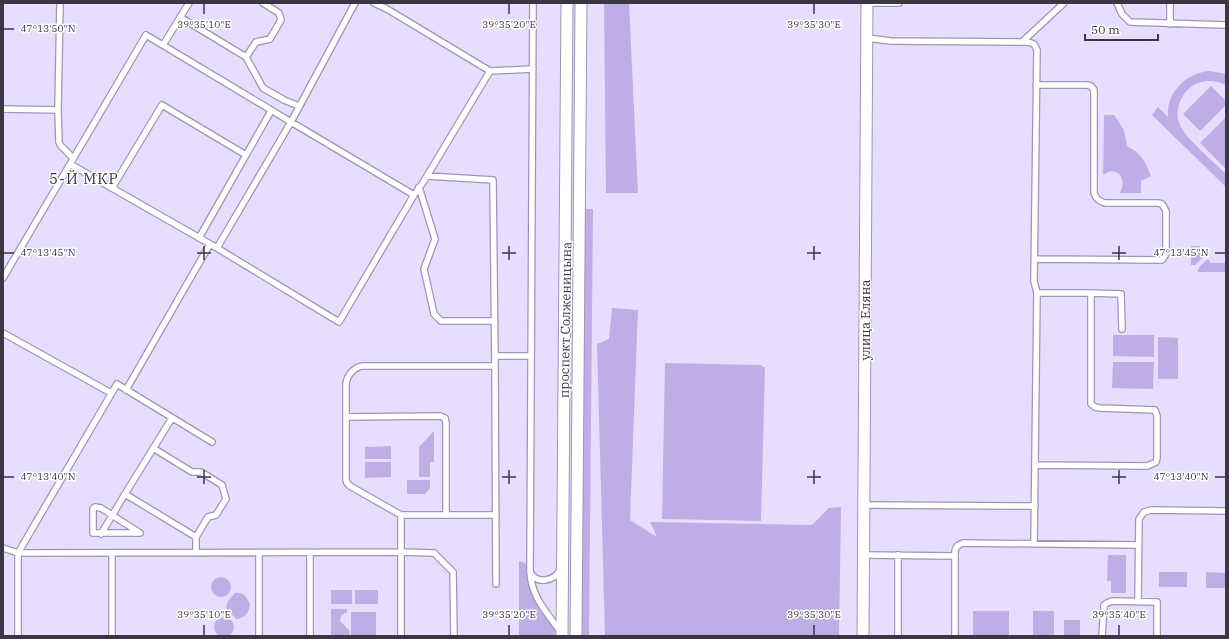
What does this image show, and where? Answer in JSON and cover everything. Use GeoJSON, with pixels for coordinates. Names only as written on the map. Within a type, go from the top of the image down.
{"type":"FeatureCollection","features":[{"type":"Feature","properties":{"kind":"street","name":"проспект Солженицына"},"geometry":{"type":"LineString","coordinates":[[562,635],[567,3]]}},
{"type":"Feature","properties":{"kind":"street","name":"проспект Солженицына"},"geometry":{"type":"LineString","coordinates":[[576,636],[581,3]]}},
{"type":"Feature","properties":{"kind":"street","name":"улица Еляна"},"geometry":{"type":"LineString","coordinates":[[863,636],[867,3]]}},
{"type":"Feature","properties":{"kind":"lane"},"geometry":{"type":"LineString","coordinates":[[60,3],[58,110],[59,142],[73,158]]}},
{"type":"Feature","properties":{"kind":"lane"},"geometry":{"type":"LineString","coordinates":[[163,45],[189,3]]}},
{"type":"Feature","properties":{"kind":"lane"},"geometry":{"type":"LineString","coordinates":[[246,57],[256,42],[270,39],[281,20],[279,13],[263,3]]}},
{"type":"Feature","properties":{"kind":"lane"},"geometry":{"type":"LineString","coordinates":[[217,248],[291,122],[355,3]]}},
{"type":"Feature","properties":{"kind":"lane"},"geometry":{"type":"LineString","coordinates":[[374,3],[387,9],[490,71],[533,69]]}},
{"type":"Feature","properties":{"kind":"lane"},"geometry":{"type":"LineString","coordinates":[[533,3],[530,580],[534,594],[562,635]]}},
{"type":"Feature","properties":{"kind":"lane"},"geometry":{"type":"LineString","coordinates":[[867,3],[899,3]]}},
{"type":"Feature","properties":{"kind":"lane"},"geometry":{"type":"LineString","coordinates":[[1022,42],[1064,3]]}},
{"type":"Feature","properties":{"kind":"lane"},"geometry":{"type":"LineString","coordinates":[[1116,3],[1122,14],[1130,22],[1226,24]]}},
{"type":"Feature","properties":{"kind":"lane"},"geometry":{"type":"LineString","coordinates":[[1170,3],[1170,24]]}},
{"type":"Feature","properties":{"kind":"lane"},"geometry":{"type":"LineString","coordinates":[[180,17],[246,57],[263,88],[284,100],[299,106]]}},
{"type":"Feature","properties":{"kind":"lane"},"geometry":{"type":"LineString","coordinates":[[3,278],[146,35],[414,195]]}},
{"type":"Feature","properties":{"kind":"lane"},"geometry":{"type":"LineString","coordinates":[[867,38],[891,41],[1032,42],[1036,47],[1034,281],[1037,292],[1034,544]]}},
{"type":"Feature","properties":{"kind":"lane"},"geometry":{"type":"LineString","coordinates":[[70,164],[217,248],[339,322],[414,195],[490,71]]}},
{"type":"Feature","properties":{"kind":"lane"},"geometry":{"type":"LineString","coordinates":[[1035,259],[1162,260],[1166,254],[1166,211],[1162,204],[1105,203],[1099,201],[1095,197],[1094,90],[1091,86],[1036,85]]}},
{"type":"Feature","properties":{"kind":"lane"},"geometry":{"type":"LineString","coordinates":[[112,188],[162,105],[246,155]]}},
{"type":"Feature","properties":{"kind":"lane"},"geometry":{"type":"LineString","coordinates":[[3,109],[58,110]]}},
{"type":"Feature","properties":{"kind":"lane"},"geometry":{"type":"LineString","coordinates":[[199,238],[271,111]]}},
{"type":"Feature","properties":{"kind":"lane"},"geometry":{"type":"LineString","coordinates":[[427,176],[493,180],[496,356],[496,584]]}},
{"type":"Feature","properties":{"kind":"lane"},"geometry":{"type":"LineString","coordinates":[[419,187],[435,239],[424,268],[434,314],[441,321],[495,321]]}},
{"type":"Feature","properties":{"kind":"lane"},"geometry":{"type":"LineString","coordinates":[[126,390],[210,244]]}},
{"type":"Feature","properties":{"kind":"lane"},"geometry":{"type":"LineString","coordinates":[[1037,292],[1121,294],[1122,329]]}},
{"type":"Feature","properties":{"kind":"lane"},"geometry":{"type":"LineString","coordinates":[[1035,465],[1147,466],[1156,462],[1157,416],[1155,410],[1100,408],[1095,407],[1092,404],[1092,293]]}},
{"type":"Feature","properties":{"kind":"lane"},"geometry":{"type":"LineString","coordinates":[[3,333],[111,393]]}},
{"type":"Feature","properties":{"kind":"lane"},"geometry":{"type":"LineString","coordinates":[[496,356],[531,356]]}},
{"type":"Feature","properties":{"kind":"lane"},"geometry":{"type":"LineString","coordinates":[[496,366],[358,367],[346,379],[347,483],[401,515],[496,515]]}},
{"type":"Feature","properties":{"kind":"lane"},"geometry":{"type":"LineString","coordinates":[[18,636],[18,553],[116,384],[212,442]]}},
{"type":"Feature","properties":{"kind":"lane"},"geometry":{"type":"LineString","coordinates":[[346,416],[440,416],[445,418],[446,515]]}},
{"type":"Feature","properties":{"kind":"lane"},"geometry":{"type":"LineString","coordinates":[[102,534],[172,418]]}},
{"type":"Feature","properties":{"kind":"lane"},"geometry":{"type":"LineString","coordinates":[[153,448],[192,472],[201,472],[222,485],[226,499],[216,515],[208,517],[196,537],[196,553]]}},
{"type":"Feature","properties":{"kind":"lane"},"geometry":{"type":"LineString","coordinates":[[125,494],[196,537]]}},
{"type":"Feature","properties":{"kind":"lane"},"geometry":{"type":"LineString","coordinates":[[864,505],[1035,506]]}},
{"type":"Feature","properties":{"kind":"lane"},"geometry":{"type":"LineString","coordinates":[[99,507],[140,532],[102,534],[95,534],[93,532],[93,508],[99,507]]}},
{"type":"Feature","properties":{"kind":"lane"},"geometry":{"type":"LineString","coordinates":[[1138,602],[1139,519],[1144,512],[1151,510],[1226,511]]}},
{"type":"Feature","properties":{"kind":"lane"},"geometry":{"type":"LineString","coordinates":[[401,515],[401,636]]}},
{"type":"Feature","properties":{"kind":"lane"},"geometry":{"type":"LineString","coordinates":[[955,636],[955,556],[956,547],[958,544],[1138,545]]}},
{"type":"Feature","properties":{"kind":"lane"},"geometry":{"type":"LineString","coordinates":[[3,548],[18,553],[434,553],[453,572],[454,636]]}},
{"type":"Feature","properties":{"kind":"lane"},"geometry":{"type":"LineString","coordinates":[[112,553],[112,636]]}},
{"type":"Feature","properties":{"kind":"lane"},"geometry":{"type":"LineString","coordinates":[[259,553],[259,636]]}},
{"type":"Feature","properties":{"kind":"lane"},"geometry":{"type":"LineString","coordinates":[[310,553],[310,636]]}},
{"type":"Feature","properties":{"kind":"lane"},"geometry":{"type":"LineString","coordinates":[[864,555],[955,556]]}},
{"type":"Feature","properties":{"kind":"lane"},"geometry":{"type":"LineString","coordinates":[[898,555],[898,636]]}},
{"type":"Feature","properties":{"kind":"lane"},"geometry":{"type":"LineString","coordinates":[[530,571],[532,576],[546,581],[558,574],[562,566]]}},
{"type":"Feature","properties":{"kind":"lane"},"geometry":{"type":"LineString","coordinates":[[1102,636],[1104,605],[1112,601],[1157,602],[1157,636]]}},
{"type":"Feature","properties":{"kind":"shaded area"},"geometry":{"type":"Polygon","coordinates":[[[604,3],[629,3],[638,193],[606,193],[604,3]]]}},
{"type":"Feature","properties":{"kind":"shaded area"},"geometry":{"type":"Polygon","coordinates":[[[1208,71],[1226,74],[1226,85],[1208,81],[1195,84],[1187,90],[1181,99],[1178,109],[1178,120],[1183,131],[1188,137],[1226,174],[1226,187],[1152,115],[1158,107],[1168,117],[1170,100],[1179,86],[1192,76],[1208,71]]]}},
{"type":"Feature","properties":{"kind":"shaded area"},"geometry":{"type":"Polygon","coordinates":[[[1211,86],[1226,101],[1226,105],[1200,131],[1183,114],[1211,86]]]}},
{"type":"Feature","properties":{"kind":"shaded area"},"geometry":{"type":"Polygon","coordinates":[[[1104,115],[1114,115],[1124,130],[1127,146],[1139,154],[1147,166],[1151,176],[1141,181],[1141,193],[1120,193],[1122,189],[1122,178],[1120,175],[1110,171],[1103,175],[1104,115]]]}},
{"type":"Feature","properties":{"kind":"shaded area"},"geometry":{"type":"Polygon","coordinates":[[[1226,117],[1226,169],[1200,143],[1226,117]]]}},
{"type":"Feature","properties":{"kind":"shaded area"},"geometry":{"type":"Polygon","coordinates":[[[585,209],[593,209],[589,636],[582,636],[585,209]]]}},
{"type":"Feature","properties":{"kind":"shaded area"},"geometry":{"type":"Polygon","coordinates":[[[1191,246],[1200,246],[1204,256],[1195,265],[1191,265],[1191,246]]]}},
{"type":"Feature","properties":{"kind":"shaded area"},"geometry":{"type":"Polygon","coordinates":[[[1208,259],[1211,263],[1226,263],[1226,272],[1197,272],[1200,266],[1208,259]]]}},
{"type":"Feature","properties":{"kind":"shaded area"},"geometry":{"type":"Polygon","coordinates":[[[612,308],[638,310],[630,520],[657,537],[650,522],[812,525],[829,508],[841,507],[839,636],[605,636],[597,344],[609,339],[612,308]]]}},
{"type":"Feature","properties":{"kind":"shaded area"},"geometry":{"type":"Polygon","coordinates":[[[1113,335],[1154,335],[1154,357],[1113,356],[1113,335]]]}},
{"type":"Feature","properties":{"kind":"shaded area"},"geometry":{"type":"Polygon","coordinates":[[[1158,337],[1178,338],[1178,379],[1158,379],[1158,337]]]}},
{"type":"Feature","properties":{"kind":"shaded area"},"geometry":{"type":"Polygon","coordinates":[[[1113,362],[1154,362],[1153,389],[1112,388],[1113,362]]]}},
{"type":"Feature","properties":{"kind":"shaded area"},"geometry":{"type":"Polygon","coordinates":[[[665,363],[762,365],[762,367],[765,367],[761,521],[662,519],[665,363]]]}},
{"type":"Feature","properties":{"kind":"shaded area"},"geometry":{"type":"Polygon","coordinates":[[[434,431],[434,462],[430,462],[430,477],[419,477],[419,447],[434,431]]]}},
{"type":"Feature","properties":{"kind":"shaded area"},"geometry":{"type":"Polygon","coordinates":[[[391,446],[391,459],[365,459],[365,447],[391,446]]]}},
{"type":"Feature","properties":{"kind":"shaded area"},"geometry":{"type":"Polygon","coordinates":[[[365,462],[391,462],[391,477],[365,478],[365,462]]]}},
{"type":"Feature","properties":{"kind":"shaded area"},"geometry":{"type":"Polygon","coordinates":[[[407,480],[430,480],[430,488],[425,494],[407,494],[407,480]]]}},
{"type":"Feature","properties":{"kind":"shaded area"},"geometry":{"type":"Polygon","coordinates":[[[1108,555],[1126,555],[1126,593],[1111,593],[1111,581],[1107,581],[1108,555]]]}},
{"type":"Feature","properties":{"kind":"shaded area"},"geometry":{"type":"Polygon","coordinates":[[[519,561],[527,565],[533,597],[540,611],[554,627],[556,636],[519,636],[519,561]]]}},
{"type":"Feature","properties":{"kind":"shaded area"},"geometry":{"type":"Polygon","coordinates":[[[1159,572],[1187,572],[1187,587],[1159,587],[1159,572]]]}},
{"type":"Feature","properties":{"kind":"shaded area"},"geometry":{"type":"Polygon","coordinates":[[[1206,572],[1226,573],[1226,588],[1206,588],[1206,572]]]}},
{"type":"Feature","properties":{"kind":"shaded area"},"geometry":{"type":"Polygon","coordinates":[[[221,577],[228,580],[231,587],[228,594],[221,597],[214,594],[211,587],[214,580],[221,577]]]}},
{"type":"Feature","properties":{"kind":"shaded area"},"geometry":{"type":"Polygon","coordinates":[[[331,590],[352,590],[352,604],[331,604],[331,590]]]}},
{"type":"Feature","properties":{"kind":"shaded area"},"geometry":{"type":"Polygon","coordinates":[[[355,590],[378,590],[378,604],[355,604],[355,590]]]}},
{"type":"Feature","properties":{"kind":"shaded area"},"geometry":{"type":"Polygon","coordinates":[[[235,593],[240,593],[248,599],[250,604],[249,610],[246,614],[242,618],[236,619],[226,607],[228,601],[235,593]]]}},
{"type":"Feature","properties":{"kind":"shaded area"},"geometry":{"type":"Polygon","coordinates":[[[331,609],[347,609],[347,612],[341,616],[340,621],[349,630],[350,636],[331,636],[331,609]]]}},
{"type":"Feature","properties":{"kind":"shaded area"},"geometry":{"type":"Polygon","coordinates":[[[973,611],[1009,611],[1009,636],[973,636],[973,611]]]}},
{"type":"Feature","properties":{"kind":"shaded area"},"geometry":{"type":"Polygon","coordinates":[[[1033,611],[1054,611],[1054,636],[1033,636],[1033,611]]]}},
{"type":"Feature","properties":{"kind":"shaded area"},"geometry":{"type":"Polygon","coordinates":[[[351,612],[376,612],[376,636],[351,636],[351,612]]]}},
{"type":"Feature","properties":{"kind":"shaded area"},"geometry":{"type":"Polygon","coordinates":[[[220,617],[228,617],[234,623],[234,631],[228,637],[220,637],[214,631],[214,623],[220,617]]]}},
{"type":"Feature","properties":{"kind":"shaded area"},"geometry":{"type":"Polygon","coordinates":[[[1064,620],[1080,620],[1080,636],[1064,636],[1064,620]]]}},
{"type":"Feature","properties":{"kind":"district","name":"5-Й МКР"},"geometry":{"type":"Point","coordinates":[84,179]}}]}
